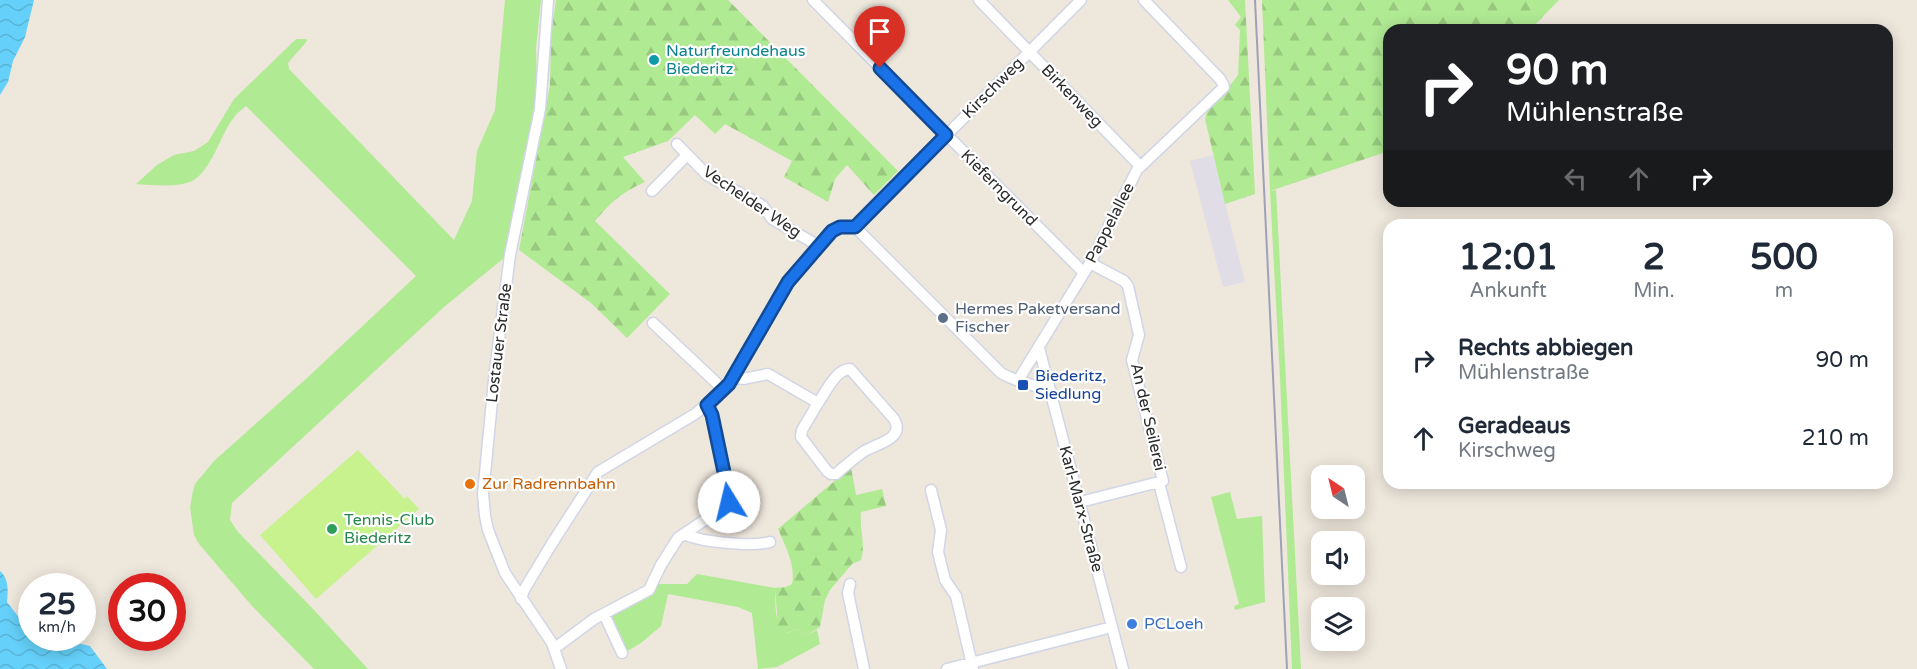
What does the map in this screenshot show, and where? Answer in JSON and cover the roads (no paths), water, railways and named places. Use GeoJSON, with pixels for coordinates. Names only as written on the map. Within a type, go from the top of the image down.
{"type":"FeatureCollection","features":[{"type":"Feature","properties":{"kind":"street","name":"Lostauer Straße"},"geometry":{"type":"LineString","coordinates":[[548,0],[540,109],[510,255],[495,370],[483,494],[488,530],[505,573],[555,648],[561,669]]}},
{"type":"Feature","properties":{"kind":"street","name":"Kieferngrund"},"geometry":{"type":"LineString","coordinates":[[813,0],[1084,273]]}},
{"type":"Feature","properties":{"kind":"street","name":"Birkenweg"},"geometry":{"type":"LineString","coordinates":[[979,0],[1140,166]]}},
{"type":"Feature","properties":{"kind":"street","name":"Kirschweg"},"geometry":{"type":"LineString","coordinates":[[855,227],[1081,0]]}},
{"type":"Feature","properties":{"kind":"street","name":"Pappelallee"},"geometry":{"type":"LineString","coordinates":[[1019,379],[1090,263],[1140,166],[1222,91],[1224,85],[1144,0]]}},
{"type":"Feature","properties":{"kind":"street","name":"Vechelder Weg"},"geometry":{"type":"LineString","coordinates":[[677,144],[707,175],[763,206],[772,219],[819,246]]}},
{"type":"Feature","properties":{"kind":"street","name":"Vechelder Weg"},"geometry":{"type":"LineString","coordinates":[[652,191],[687,155]]}},
{"type":"Feature","properties":{"kind":"street"},"geometry":{"type":"LineString","coordinates":[[521,599],[551,545],[598,472],[687,420],[724,390],[788,282],[827,236],[840,227],[855,227],[996,369],[1023,383],[1051,391]]}},
{"type":"Feature","properties":{"kind":"street","name":"An der Seilerei"},"geometry":{"type":"LineString","coordinates":[[1080,502],[1163,482],[1132,360],[1139,334],[1128,286],[1124,281],[1090,263]]}},
{"type":"Feature","properties":{"kind":"street"},"geometry":{"type":"LineString","coordinates":[[653,323],[724,390]]}},
{"type":"Feature","properties":{"kind":"street","name":"Karl-Marx-Straße"},"geometry":{"type":"LineString","coordinates":[[1039,348],[1123,669]]}},
{"type":"Feature","properties":{"kind":"street"},"geometry":{"type":"LineString","coordinates":[[846,368],[850,369],[897,423],[896,432],[874,448],[865,450],[836,474],[831,474],[803,441],[801,434],[818,403],[839,373],[846,368]]}},
{"type":"Feature","properties":{"kind":"street"},"geometry":{"type":"LineString","coordinates":[[733,377],[743,379],[768,374],[818,403]]}},
{"type":"Feature","properties":{"kind":"street"},"geometry":{"type":"LineString","coordinates":[[555,648],[603,614],[649,590],[666,554],[678,538],[723,509],[729,502],[712,415],[707,405]]}},
{"type":"Feature","properties":{"kind":"street","name":"An der Seilerei"},"geometry":{"type":"LineString","coordinates":[[1159,483],[1180,567]]}},
{"type":"Feature","properties":{"kind":"street"},"geometry":{"type":"LineString","coordinates":[[931,490],[941,530],[938,552],[945,580],[956,596],[972,666]]}},
{"type":"Feature","properties":{"kind":"street"},"geometry":{"type":"LineString","coordinates":[[684,534],[696,538],[747,545],[770,542]]}},
{"type":"Feature","properties":{"kind":"street"},"geometry":{"type":"LineString","coordinates":[[850,584],[848,593],[864,669]]}},
{"type":"Feature","properties":{"kind":"street"},"geometry":{"type":"LineString","coordinates":[[603,614],[622,653]]}},
{"type":"Feature","properties":{"kind":"street"},"geometry":{"type":"LineString","coordinates":[[947,669],[972,666],[1112,627]]}},
{"type":"Feature","properties":{"kind":"water"},"geometry":{"type":"Polygon","coordinates":[[[0,0],[34,0],[25,37],[13,61],[8,82],[0,95],[0,0]]]}},
{"type":"Feature","properties":{"kind":"water"},"geometry":{"type":"Polygon","coordinates":[[[0,571],[8,589],[7,602],[18,616],[18,651],[94,651],[107,669],[0,669],[0,571]]]}},
{"type":"Feature","properties":{"kind":"railway"},"geometry":{"type":"LineString","coordinates":[[1255,0],[1287,669]]}},
{"type":"Feature","properties":{"kind":"place","name":"Naturfreundehaus Biederitz"},"geometry":{"type":"Point","coordinates":[654,60]}},
{"type":"Feature","properties":{"kind":"place","name":"Hermes Paketversand Fischer"},"geometry":{"type":"Point","coordinates":[943,318]}},
{"type":"Feature","properties":{"kind":"place","name":"Biederitz, Siedlung"},"geometry":{"type":"Point","coordinates":[1023,385]}},
{"type":"Feature","properties":{"kind":"place","name":"Zur Radrennbahn"},"geometry":{"type":"Point","coordinates":[470,484]}},
{"type":"Feature","properties":{"kind":"place","name":"Tennis-Club Biederitz"},"geometry":{"type":"Point","coordinates":[332,529]}},
{"type":"Feature","properties":{"kind":"place","name":"PCLoeh"},"geometry":{"type":"Point","coordinates":[1132,624]}}]}
